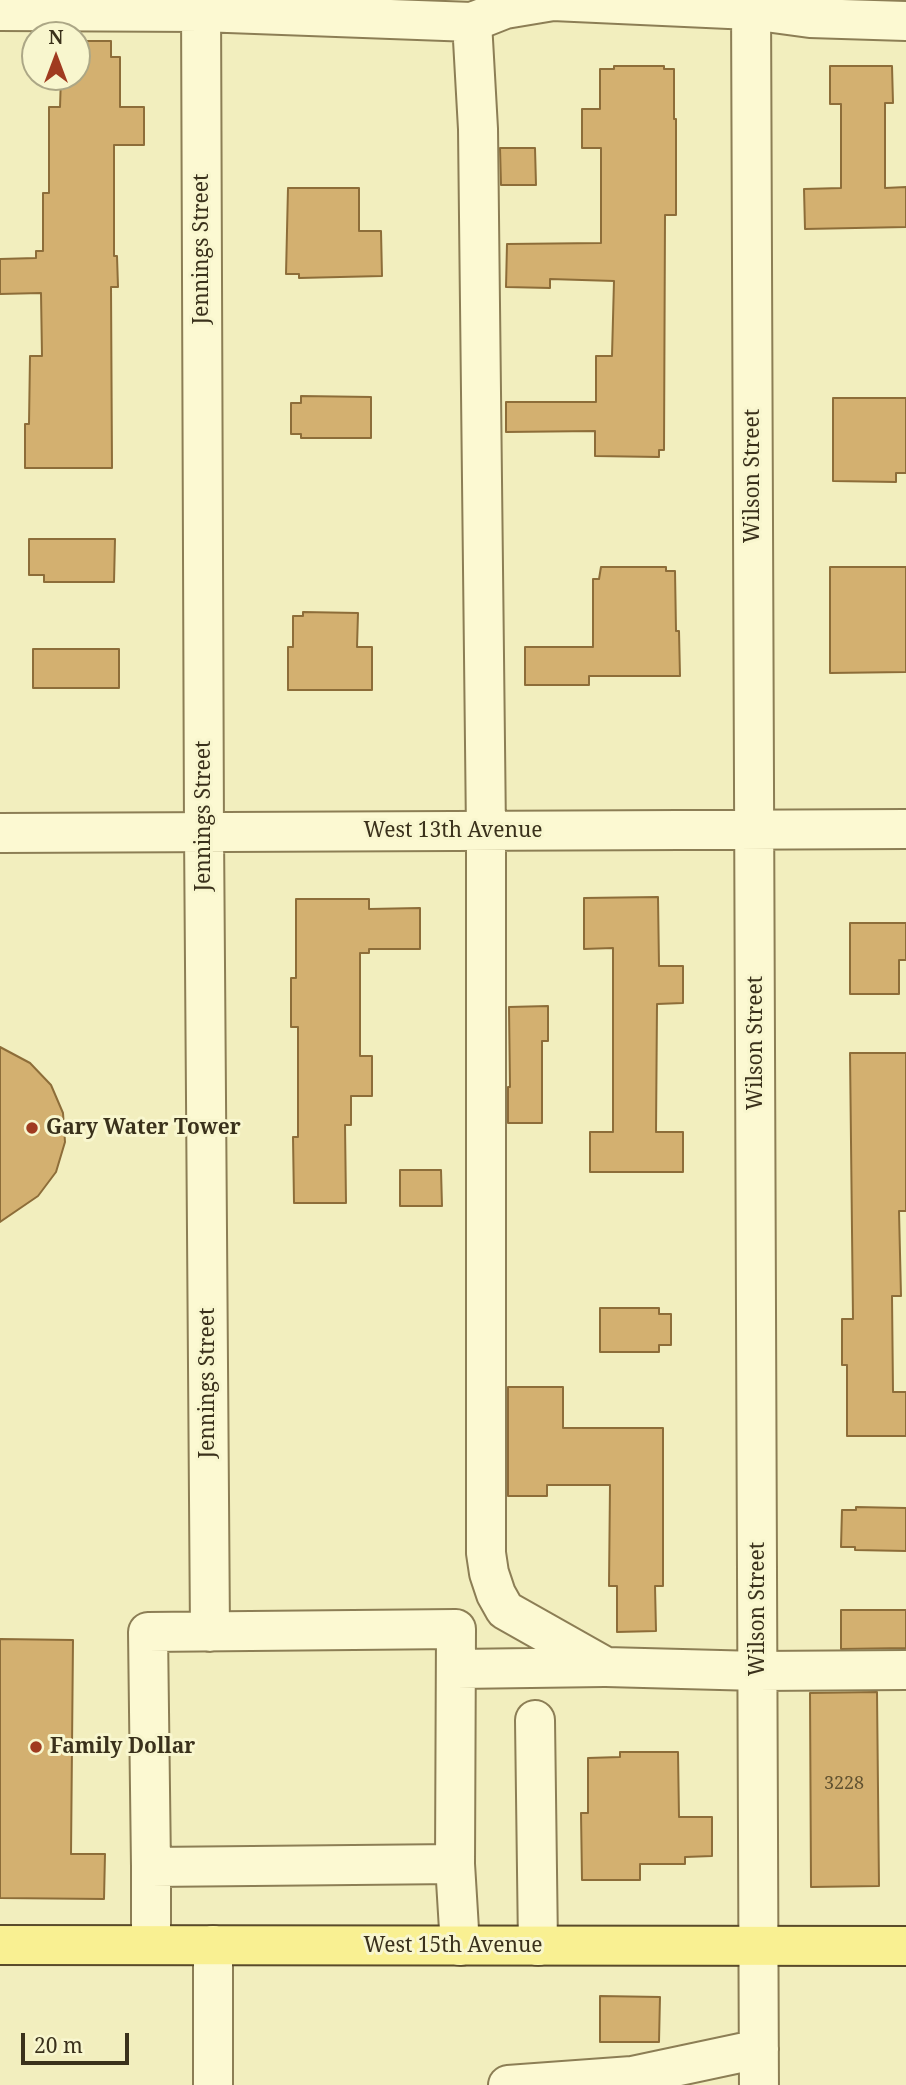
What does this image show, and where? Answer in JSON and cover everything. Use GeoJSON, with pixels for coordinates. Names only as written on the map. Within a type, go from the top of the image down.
{"type":"FeatureCollection","features":[{"type":"Feature","properties":{"kind":"main road","name":"West 15th Avenue"},"geometry":{"type":"LineString","coordinates":[[0,1945],[906,1946]]}},
{"type":"Feature","properties":{"kind":"street"},"geometry":{"type":"LineString","coordinates":[[0,11],[201,6],[472,22],[505,9],[552,1],[751,5],[810,18],[906,22]]}},
{"type":"Feature","properties":{"kind":"street","name":"Wilson Street"},"geometry":{"type":"LineString","coordinates":[[751,5],[759,2067]]}},
{"type":"Feature","properties":{"kind":"street","name":"Jennings Street"},"geometry":{"type":"LineString","coordinates":[[201,6],[210,1632]]}},
{"type":"Feature","properties":{"kind":"street"},"geometry":{"type":"LineString","coordinates":[[472,22],[478,129],[486,831],[486,1553],[496,1594],[505,1610],[606,1667]]}},
{"type":"Feature","properties":{"kind":"street","name":"West 13th Avenue"},"geometry":{"type":"LineString","coordinates":[[0,833],[906,829]]}},
{"type":"Feature","properties":{"kind":"street"},"geometry":{"type":"LineString","coordinates":[[151,1945],[148,1632],[456,1629],[456,1864],[460,1946]]}},
{"type":"Feature","properties":{"kind":"street"},"geometry":{"type":"LineString","coordinates":[[457,1669],[606,1667],[758,1671],[906,1670]]}},
{"type":"Feature","properties":{"kind":"street"},"geometry":{"type":"LineString","coordinates":[[535,1720],[538,1946]]}},
{"type":"Feature","properties":{"kind":"street"},"geometry":{"type":"LineString","coordinates":[[151,1867],[456,1864]]}},
{"type":"Feature","properties":{"kind":"street"},"geometry":{"type":"LineString","coordinates":[[213,1945],[213,2085]]}},
{"type":"Feature","properties":{"kind":"street"},"geometry":{"type":"LineString","coordinates":[[508,2085],[759,2067]]}},
{"type":"Feature","properties":{"kind":"building"},"geometry":{"type":"Polygon","coordinates":[[[91,41],[111,41],[111,57],[120,57],[120,107],[144,107],[144,145],[114,145],[114,256],[117,256],[118,287],[111,287],[112,468],[25,468],[30,356],[42,356],[41,293],[0,294],[0,259],[36,258],[36,251],[43,251],[43,193],[49,193],[49,107],[60,107],[61,91],[91,91],[91,41]]]}},
{"type":"Feature","properties":{"kind":"building"},"geometry":{"type":"Polygon","coordinates":[[[614,66],[664,66],[664,69],[674,69],[676,215],[665,215],[664,450],[659,450],[659,457],[595,456],[595,431],[506,432],[506,402],[596,402],[596,356],[612,356],[614,281],[550,279],[550,288],[506,287],[507,244],[601,243],[601,148],[582,148],[582,109],[600,109],[600,69],[614,69],[614,66]]]}},
{"type":"Feature","properties":{"kind":"building"},"geometry":{"type":"Polygon","coordinates":[[[830,66],[892,66],[893,103],[885,103],[885,188],[906,187],[906,227],[805,229],[804,189],[841,188],[841,104],[830,104],[830,66]]]}},
{"type":"Feature","properties":{"kind":"building"},"geometry":{"type":"Polygon","coordinates":[[[500,148],[535,148],[536,185],[501,185],[500,148]]]}},
{"type":"Feature","properties":{"kind":"building"},"geometry":{"type":"Polygon","coordinates":[[[288,188],[359,188],[359,231],[381,231],[382,276],[299,278],[299,274],[286,274],[288,188]]]}},
{"type":"Feature","properties":{"kind":"building"},"geometry":{"type":"Polygon","coordinates":[[[301,396],[371,397],[371,438],[301,438],[301,434],[291,434],[291,403],[301,403],[301,396]]]}},
{"type":"Feature","properties":{"kind":"building"},"geometry":{"type":"Polygon","coordinates":[[[833,398],[906,398],[906,473],[896,473],[896,482],[833,481],[833,398]]]}},
{"type":"Feature","properties":{"kind":"building"},"geometry":{"type":"Polygon","coordinates":[[[29,539],[115,539],[114,582],[44,582],[44,575],[29,575],[29,539]]]}},
{"type":"Feature","properties":{"kind":"building"},"geometry":{"type":"Polygon","coordinates":[[[601,567],[666,567],[666,571],[675,571],[680,676],[589,676],[589,685],[525,685],[525,647],[593,647],[593,579],[599,579],[601,567]]]}},
{"type":"Feature","properties":{"kind":"building"},"geometry":{"type":"Polygon","coordinates":[[[830,567],[906,567],[906,672],[830,673],[830,567]]]}},
{"type":"Feature","properties":{"kind":"building"},"geometry":{"type":"Polygon","coordinates":[[[303,612],[358,613],[357,647],[372,647],[372,690],[288,690],[288,647],[293,647],[293,616],[303,616],[303,612]]]}},
{"type":"Feature","properties":{"kind":"building"},"geometry":{"type":"Polygon","coordinates":[[[33,649],[119,649],[119,688],[33,688],[33,649]]]}},
{"type":"Feature","properties":{"kind":"building"},"geometry":{"type":"Polygon","coordinates":[[[658,897],[659,966],[683,966],[683,1003],[657,1004],[656,1132],[683,1132],[683,1172],[590,1172],[590,1132],[613,1132],[613,948],[584,949],[584,898],[658,897]]]}},
{"type":"Feature","properties":{"kind":"building"},"geometry":{"type":"Polygon","coordinates":[[[296,899],[369,899],[369,909],[420,908],[420,949],[369,949],[369,953],[360,953],[360,1056],[372,1056],[372,1096],[351,1096],[351,1125],[345,1125],[346,1203],[294,1203],[293,1137],[298,1137],[298,1027],[291,1027],[291,978],[296,978],[296,899]]]}},
{"type":"Feature","properties":{"kind":"building"},"geometry":{"type":"Polygon","coordinates":[[[850,923],[906,923],[906,960],[899,960],[899,994],[850,994],[850,923]]]}},
{"type":"Feature","properties":{"kind":"building"},"geometry":{"type":"Polygon","coordinates":[[[548,1006],[548,1041],[542,1041],[542,1123],[508,1123],[509,1007],[548,1006]]]}},
{"type":"Feature","properties":{"kind":"building","name":"Gary Water Tower"},"geometry":{"type":"Polygon","coordinates":[[[0,1047],[30,1063],[51,1085],[63,1113],[65,1142],[56,1172],[38,1196],[0,1222],[0,1047]]]}},
{"type":"Feature","properties":{"kind":"building"},"geometry":{"type":"Polygon","coordinates":[[[850,1053],[906,1053],[906,1211],[899,1211],[901,1296],[892,1296],[893,1392],[906,1392],[906,1436],[847,1436],[847,1365],[842,1365],[842,1319],[853,1319],[850,1053]]]}},
{"type":"Feature","properties":{"kind":"building"},"geometry":{"type":"Polygon","coordinates":[[[400,1170],[441,1170],[442,1206],[400,1206],[400,1170]]]}},
{"type":"Feature","properties":{"kind":"building"},"geometry":{"type":"Polygon","coordinates":[[[600,1308],[659,1308],[659,1314],[671,1314],[671,1345],[659,1345],[659,1352],[600,1352],[600,1308]]]}},
{"type":"Feature","properties":{"kind":"building"},"geometry":{"type":"Polygon","coordinates":[[[508,1387],[563,1387],[563,1428],[663,1428],[663,1586],[655,1586],[656,1631],[617,1632],[617,1586],[609,1586],[610,1485],[547,1485],[547,1496],[508,1496],[508,1387]]]}},
{"type":"Feature","properties":{"kind":"building"},"geometry":{"type":"Polygon","coordinates":[[[856,1507],[906,1508],[906,1551],[855,1550],[855,1547],[841,1547],[842,1510],[856,1510],[856,1507]]]}},
{"type":"Feature","properties":{"kind":"building"},"geometry":{"type":"Polygon","coordinates":[[[841,1610],[906,1610],[906,1648],[841,1649],[841,1610]]]}},
{"type":"Feature","properties":{"kind":"building","name":"Family Dollar"},"geometry":{"type":"Polygon","coordinates":[[[0,1639],[73,1640],[71,1854],[105,1854],[104,1899],[0,1898],[0,1639]]]}},
{"type":"Feature","properties":{"kind":"building"},"geometry":{"type":"Polygon","coordinates":[[[877,1692],[879,1886],[811,1887],[810,1693],[877,1692]]]}},
{"type":"Feature","properties":{"kind":"building"},"geometry":{"type":"Polygon","coordinates":[[[620,1752],[678,1752],[679,1817],[712,1817],[712,1856],[685,1857],[685,1864],[640,1864],[640,1880],[582,1880],[581,1813],[588,1813],[588,1758],[620,1757],[620,1752]]]}},
{"type":"Feature","properties":{"kind":"building"},"geometry":{"type":"Polygon","coordinates":[[[600,1996],[660,1997],[659,2042],[600,2042],[600,1996]]]}},
{"type":"Feature","properties":{"kind":"place","name":"Gary Water Tower"},"geometry":{"type":"Point","coordinates":[32,1128]}},
{"type":"Feature","properties":{"kind":"place","name":"Family Dollar"},"geometry":{"type":"Point","coordinates":[36,1747]}}]}
